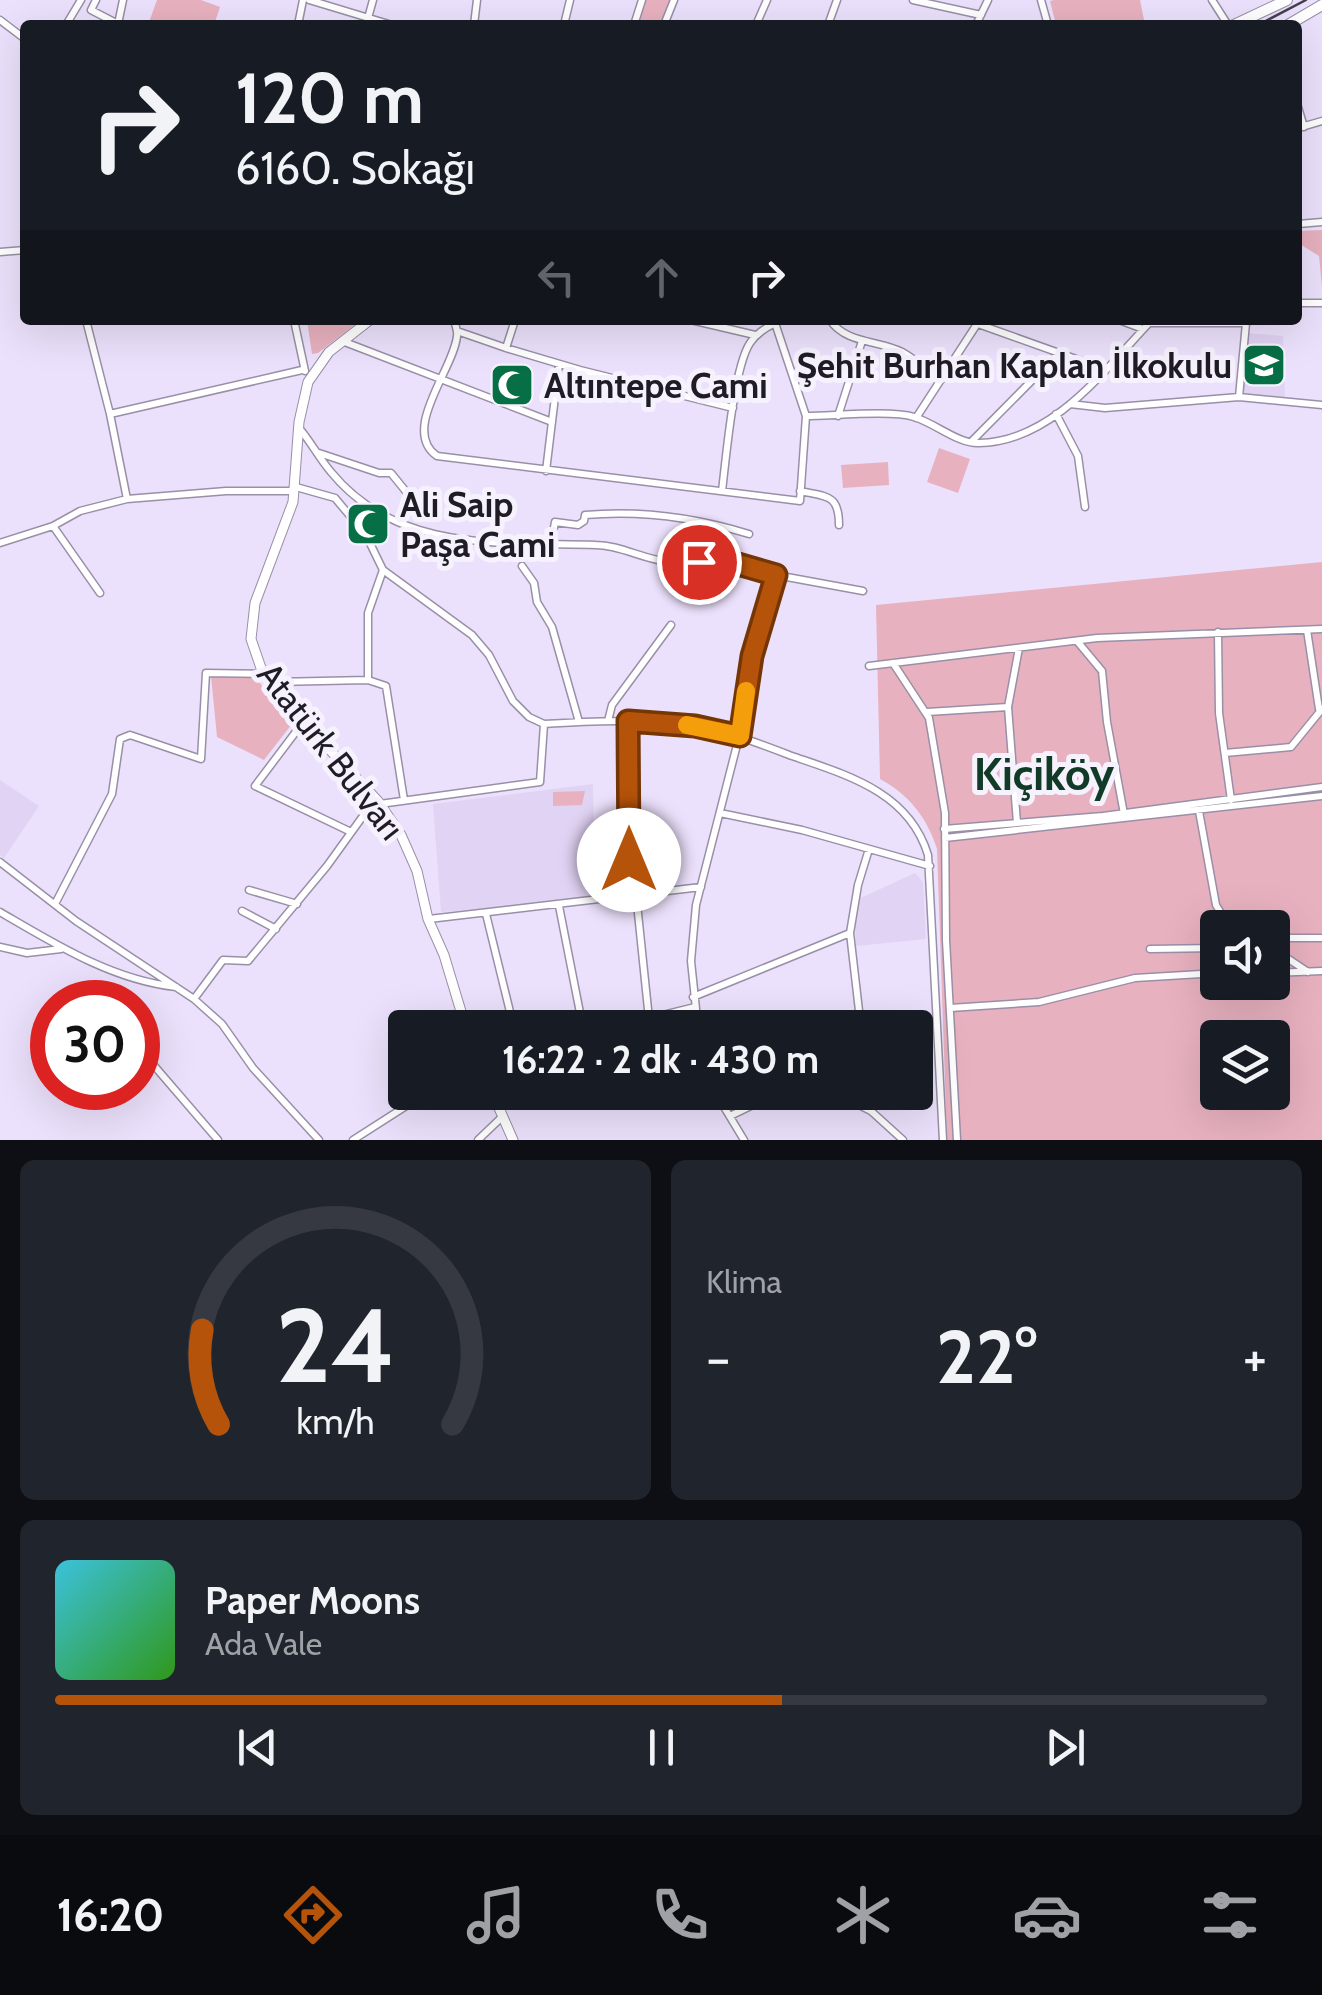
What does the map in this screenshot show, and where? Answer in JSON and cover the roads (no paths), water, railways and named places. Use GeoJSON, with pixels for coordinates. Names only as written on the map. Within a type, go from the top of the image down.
{"type":"FeatureCollection","features":[{"type":"Feature","properties":{"kind":"main road"},"geometry":{"type":"LineString","coordinates":[[1242,20],[1288,0]]}},
{"type":"Feature","properties":{"kind":"main road"},"geometry":{"type":"LineString","coordinates":[[1296,20],[1322,5]]}},
{"type":"Feature","properties":{"kind":"main road","name":"Atatürk Bulvarı"},"geometry":{"type":"LineString","coordinates":[[363,325],[307,372],[298,427],[296,489],[251,621],[253,646],[269,678],[378,801],[412,858],[428,919],[461,1010]]}},
{"type":"Feature","properties":{"kind":"main road"},"geometry":{"type":"LineString","coordinates":[[500,1110],[514,1140]]}},
{"type":"Feature","properties":{"kind":"street"},"geometry":{"type":"LineString","coordinates":[[96,0],[91,10],[110,20]]}},
{"type":"Feature","properties":{"kind":"street"},"geometry":{"type":"LineString","coordinates":[[306,0],[375,20]]}},
{"type":"Feature","properties":{"kind":"street"},"geometry":{"type":"LineString","coordinates":[[368,18],[373,0]]}},
{"type":"Feature","properties":{"kind":"street"},"geometry":{"type":"LineString","coordinates":[[913,0],[980,15]]}},
{"type":"Feature","properties":{"kind":"street"},"geometry":{"type":"LineString","coordinates":[[978,20],[988,0]]}},
{"type":"Feature","properties":{"kind":"street"},"geometry":{"type":"LineString","coordinates":[[1212,0],[1227,20]]}},
{"type":"Feature","properties":{"kind":"street"},"geometry":{"type":"LineString","coordinates":[[0,20],[20,35]]}},
{"type":"Feature","properties":{"kind":"street"},"geometry":{"type":"LineString","coordinates":[[87,325],[127,499]]}},
{"type":"Feature","properties":{"kind":"street"},"geometry":{"type":"LineString","coordinates":[[110,414],[307,372],[295,325]]}},
{"type":"Feature","properties":{"kind":"street"},"geometry":{"type":"LineString","coordinates":[[455,325],[458,338],[439,380],[422,434],[433,453],[452,460],[800,500],[806,416],[775,325]]}},
{"type":"Feature","properties":{"kind":"street"},"geometry":{"type":"LineString","coordinates":[[506,348],[513,325]]}},
{"type":"Feature","properties":{"kind":"street"},"geometry":{"type":"LineString","coordinates":[[713,325],[756,335]]}},
{"type":"Feature","properties":{"kind":"street"},"geometry":{"type":"LineString","coordinates":[[722,491],[733,408],[747,348],[770,325]]}},
{"type":"Feature","properties":{"kind":"street"},"geometry":{"type":"LineString","coordinates":[[834,325],[862,342],[900,351],[941,380]]}},
{"type":"Feature","properties":{"kind":"street"},"geometry":{"type":"LineString","coordinates":[[916,418],[977,325]]}},
{"type":"Feature","properties":{"kind":"street"},"geometry":{"type":"LineString","coordinates":[[987,325],[1105,370]]}},
{"type":"Feature","properties":{"kind":"street"},"geometry":{"type":"LineString","coordinates":[[806,416],[916,418],[971,442],[1017,434],[1070,404],[1147,325]]}},
{"type":"Feature","properties":{"kind":"street"},"geometry":{"type":"LineString","coordinates":[[1239,397],[1246,325]]}},
{"type":"Feature","properties":{"kind":"street"},"geometry":{"type":"LineString","coordinates":[[457,331],[558,364],[733,408]]}},
{"type":"Feature","properties":{"kind":"street"},"geometry":{"type":"LineString","coordinates":[[341,340],[552,422]]}},
{"type":"Feature","properties":{"kind":"street"},"geometry":{"type":"LineString","coordinates":[[838,416],[862,342]]}},
{"type":"Feature","properties":{"kind":"street"},"geometry":{"type":"LineString","coordinates":[[971,442],[1059,353]]}},
{"type":"Feature","properties":{"kind":"street"},"geometry":{"type":"LineString","coordinates":[[546,472],[558,364]]}},
{"type":"Feature","properties":{"kind":"street"},"geometry":{"type":"LineString","coordinates":[[1070,404],[1105,408],[1239,397],[1322,405]]}},
{"type":"Feature","properties":{"kind":"street"},"geometry":{"type":"LineString","coordinates":[[1056,414],[1078,456],[1085,507]]}},
{"type":"Feature","properties":{"kind":"street"},"geometry":{"type":"LineString","coordinates":[[298,427],[331,472],[360,499],[415,531],[448,539],[604,546],[668,562],[738,564],[863,591]]}},
{"type":"Feature","properties":{"kind":"street"},"geometry":{"type":"LineString","coordinates":[[318,452],[379,473],[394,474],[412,499]]}},
{"type":"Feature","properties":{"kind":"street"},"geometry":{"type":"LineString","coordinates":[[0,543],[53,526],[80,511],[127,499],[296,489],[335,498],[366,535],[383,570],[478,641],[514,701],[528,716],[544,724],[628,721],[695,726],[742,738],[854,778],[882,793],[916,826],[930,866],[943,1140]]}},
{"type":"Feature","properties":{"kind":"street"},"geometry":{"type":"LineString","coordinates":[[800,491],[834,502],[839,508],[839,525]]}},
{"type":"Feature","properties":{"kind":"street"},"geometry":{"type":"LineString","coordinates":[[551,544],[555,522],[578,525],[586,515],[617,512],[709,522],[749,534]]}},
{"type":"Feature","properties":{"kind":"street"},"geometry":{"type":"LineString","coordinates":[[53,526],[100,593]]}},
{"type":"Feature","properties":{"kind":"street"},"geometry":{"type":"LineString","coordinates":[[522,566],[534,583],[537,602],[552,627],[579,722]]}},
{"type":"Feature","properties":{"kind":"street"},"geometry":{"type":"LineString","coordinates":[[368,680],[368,612],[383,570]]}},
{"type":"Feature","properties":{"kind":"street"},"geometry":{"type":"LineString","coordinates":[[686,1010],[694,1008],[692,942],[700,887],[742,738],[752,656],[776,575]]}},
{"type":"Feature","properties":{"kind":"street"},"geometry":{"type":"LineString","coordinates":[[608,721],[612,705],[672,625]]}},
{"type":"Feature","properties":{"kind":"street"},"geometry":{"type":"LineString","coordinates":[[869,666],[1077,640],[1322,629]]}},
{"type":"Feature","properties":{"kind":"street"},"geometry":{"type":"LineString","coordinates":[[1225,753],[1292,747],[1320,709],[1308,630]]}},
{"type":"Feature","properties":{"kind":"street"},"geometry":{"type":"LineString","coordinates":[[1218,632],[1219,713],[1231,800]]}},
{"type":"Feature","properties":{"kind":"street"},"geometry":{"type":"LineString","coordinates":[[1077,640],[1102,671],[1124,814]]}},
{"type":"Feature","properties":{"kind":"street"},"geometry":{"type":"LineString","coordinates":[[1017,823],[1008,707],[1019,648]]}},
{"type":"Feature","properties":{"kind":"street"},"geometry":{"type":"LineString","coordinates":[[892,663],[925,712],[945,813],[957,1140]]}},
{"type":"Feature","properties":{"kind":"street"},"geometry":{"type":"LineString","coordinates":[[55,904],[108,802],[116,777],[117,745],[122,736],[130,734],[201,759],[206,673],[368,680],[384,685],[389,691],[404,800]]}},
{"type":"Feature","properties":{"kind":"street"},"geometry":{"type":"LineString","coordinates":[[925,712],[1008,707]]}},
{"type":"Feature","properties":{"kind":"street"},"geometry":{"type":"LineString","coordinates":[[304,721],[255,786],[351,832]]}},
{"type":"Feature","properties":{"kind":"street"},"geometry":{"type":"LineString","coordinates":[[628,721],[633,895],[648,1010]]}},
{"type":"Feature","properties":{"kind":"street"},"geometry":{"type":"LineString","coordinates":[[194,1000],[223,960],[247,962],[378,801],[540,782],[544,724]]}},
{"type":"Feature","properties":{"kind":"street"},"geometry":{"type":"LineString","coordinates":[[944,834],[1322,787]]}},
{"type":"Feature","properties":{"kind":"street"},"geometry":{"type":"LineString","coordinates":[[944,834],[1322,796]]}},
{"type":"Feature","properties":{"kind":"street"},"geometry":{"type":"LineString","coordinates":[[1199,811],[1219,910]]}},
{"type":"Feature","properties":{"kind":"street"},"geometry":{"type":"LineString","coordinates":[[720,812],[930,866]]}},
{"type":"Feature","properties":{"kind":"street"},"geometry":{"type":"LineString","coordinates":[[860,1010],[850,932],[869,849]]}},
{"type":"Feature","properties":{"kind":"street"},"geometry":{"type":"LineString","coordinates":[[0,862],[180,988],[222,1024],[253,1068],[319,1140]]}},
{"type":"Feature","properties":{"kind":"street"},"geometry":{"type":"LineString","coordinates":[[428,919],[700,887]]}},
{"type":"Feature","properties":{"kind":"street"},"geometry":{"type":"LineString","coordinates":[[249,890],[297,904]]}},
{"type":"Feature","properties":{"kind":"street"},"geometry":{"type":"LineString","coordinates":[[428,919],[559,906]]}},
{"type":"Feature","properties":{"kind":"street"},"geometry":{"type":"LineString","coordinates":[[559,906],[580,1010]]}},
{"type":"Feature","properties":{"kind":"street"},"geometry":{"type":"LineString","coordinates":[[242,911],[276,929]]}},
{"type":"Feature","properties":{"kind":"street"},"geometry":{"type":"LineString","coordinates":[[0,912],[61,949],[147,984],[180,988]]}},
{"type":"Feature","properties":{"kind":"street"},"geometry":{"type":"LineString","coordinates":[[486,914],[510,1010]]}},
{"type":"Feature","properties":{"kind":"street"},"geometry":{"type":"LineString","coordinates":[[693,998],[850,932]]}},
{"type":"Feature","properties":{"kind":"street"},"geometry":{"type":"LineString","coordinates":[[1290,938],[1322,938]]}},
{"type":"Feature","properties":{"kind":"street"},"geometry":{"type":"LineString","coordinates":[[0,948],[28,953],[61,949]]}},
{"type":"Feature","properties":{"kind":"street"},"geometry":{"type":"LineString","coordinates":[[1150,949],[1200,948]]}},
{"type":"Feature","properties":{"kind":"street"},"geometry":{"type":"LineString","coordinates":[[1290,959],[1308,972]]}},
{"type":"Feature","properties":{"kind":"street"},"geometry":{"type":"LineString","coordinates":[[1290,972],[1322,971]]}},
{"type":"Feature","properties":{"kind":"street"},"geometry":{"type":"LineString","coordinates":[[950,1008],[1039,1002],[1135,978],[1200,974]]}},
{"type":"Feature","properties":{"kind":"street"},"geometry":{"type":"LineString","coordinates":[[160,1073],[218,1140]]}},
{"type":"Feature","properties":{"kind":"street"},"geometry":{"type":"LineString","coordinates":[[353,1140],[400,1110]]}},
{"type":"Feature","properties":{"kind":"street"},"geometry":{"type":"LineString","coordinates":[[726,1110],[744,1140]]}},
{"type":"Feature","properties":{"kind":"street"},"geometry":{"type":"LineString","coordinates":[[730,1116],[742,1110]]}},
{"type":"Feature","properties":{"kind":"street"},"geometry":{"type":"LineString","coordinates":[[868,1110],[903,1140]]}},
{"type":"Feature","properties":{"kind":"street"},"geometry":{"type":"LineString","coordinates":[[478,1140],[502,1116]]}},
{"type":"Feature","properties":{"kind":"tram line"},"geometry":{"type":"LineString","coordinates":[[1268,20],[1306,0]]}},
{"type":"Feature","properties":{"kind":"place","name":"Şehit Burhan Kaplan İlkokulu"},"geometry":{"type":"Point","coordinates":[1264,365]}},
{"type":"Feature","properties":{"kind":"place","name":"Altıntepe Cami"},"geometry":{"type":"Point","coordinates":[512,385]}},
{"type":"Feature","properties":{"kind":"place","name":"Ali Saip Paşa Cami"},"geometry":{"type":"Point","coordinates":[368,524]}},
{"type":"Feature","properties":{"kind":"district","name":"Kiçiköy"},"geometry":{"type":"Point","coordinates":[1044,774]}}]}
